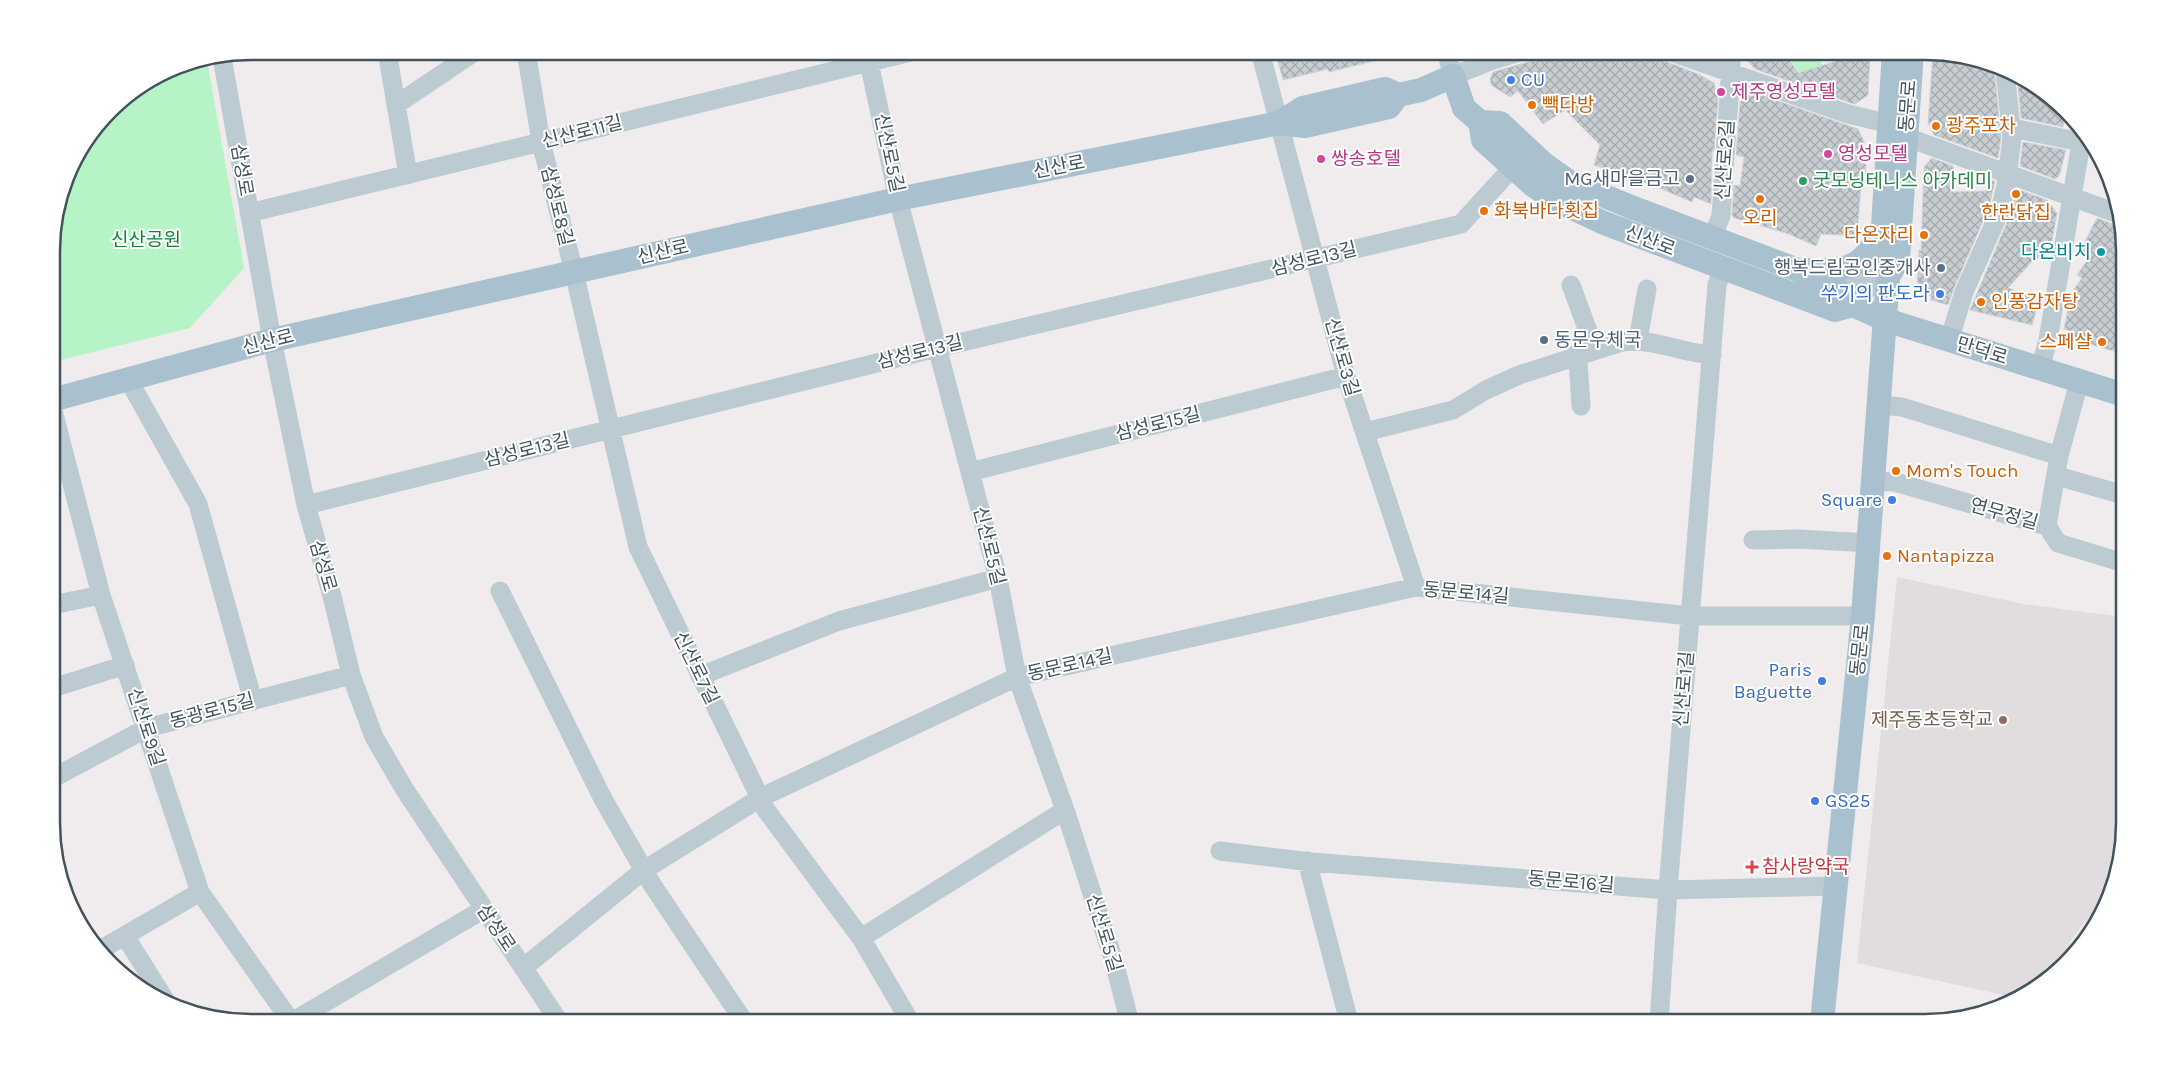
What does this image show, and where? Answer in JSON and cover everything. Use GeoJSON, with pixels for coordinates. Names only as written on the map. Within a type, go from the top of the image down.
{"type":"FeatureCollection","features":[{"type":"Feature","properties":{"kind":"main road","name":"동문로"},"geometry":{"type":"LineString","coordinates":[[1880,273],[1898,260],[1898,131],[1894,60]]}},
{"type":"Feature","properties":{"kind":"main road","name":"동문로"},"geometry":{"type":"LineString","coordinates":[[1823,1014],[1870,543],[1886,320],[1880,273],[1883,230],[1910,60]]}},
{"type":"Feature","properties":{"kind":"main road","name":"신산로"},"geometry":{"type":"LineString","coordinates":[[60,398],[272,340],[898,199],[1279,123],[1302,108],[1384,89],[1398,95],[1421,90],[1453,76],[1464,108],[1480,122],[1500,123],[1544,164],[1568,181],[1798,270],[1838,290],[1853,305],[1886,320]]}},
{"type":"Feature","properties":{"kind":"main road","name":"신산로"},"geometry":{"type":"LineString","coordinates":[[1480,122],[1483,140],[1539,190],[1572,210],[1834,310],[1853,305]]}},
{"type":"Feature","properties":{"kind":"main road"},"geometry":{"type":"LineString","coordinates":[[1798,270],[1842,269],[1854,265],[1873,248],[1883,230]]}},
{"type":"Feature","properties":{"kind":"main road","name":"만덕로"},"geometry":{"type":"LineString","coordinates":[[1886,320],[2116,394]]}},
{"type":"Feature","properties":{"kind":"street"},"geometry":{"type":"LineString","coordinates":[[388,60],[408,175]]}},
{"type":"Feature","properties":{"kind":"street"},"geometry":{"type":"LineString","coordinates":[[396,105],[463,60]]}},
{"type":"Feature","properties":{"kind":"street","name":"삼성로8길"},"geometry":{"type":"LineString","coordinates":[[527,60],[541,142],[574,272]]}},
{"type":"Feature","properties":{"kind":"street","name":"신산로11길"},"geometry":{"type":"LineString","coordinates":[[249,213],[877,60]]}},
{"type":"Feature","properties":{"kind":"street","name":"신산로3길"},"geometry":{"type":"LineString","coordinates":[[1262,60],[1346,376],[1416,587]]}},
{"type":"Feature","properties":{"kind":"street"},"geometry":{"type":"LineString","coordinates":[[1449,60],[1453,76],[1493,60]]}},
{"type":"Feature","properties":{"kind":"street"},"geometry":{"type":"LineString","coordinates":[[1696,60],[1898,131],[2007,175],[2111,211]]}},
{"type":"Feature","properties":{"kind":"street","name":"신산로2길"},"geometry":{"type":"LineString","coordinates":[[1712,238],[1721,216],[1732,60]]}},
{"type":"Feature","properties":{"kind":"street","name":"신산로5길"},"geometry":{"type":"LineString","coordinates":[[869,62],[898,199],[998,578],[1017,677],[1065,810],[1113,958],[1128,1014]]}},
{"type":"Feature","properties":{"kind":"street","name":"삼성로"},"geometry":{"type":"LineString","coordinates":[[223,63],[272,340],[306,504],[332,596],[351,675],[374,736],[405,790],[554,1014]]}},
{"type":"Feature","properties":{"kind":"street"},"geometry":{"type":"LineString","coordinates":[[1949,341],[1964,292],[2000,211],[2012,150],[2012,128],[2006,78]]}},
{"type":"Feature","properties":{"kind":"street"},"geometry":{"type":"LineString","coordinates":[[2012,128],[2079,137]]}},
{"type":"Feature","properties":{"kind":"street"},"geometry":{"type":"LineString","coordinates":[[2040,370],[2048,340],[2083,143]]}},
{"type":"Feature","properties":{"kind":"street","name":"삼성로13길"},"geometry":{"type":"LineString","coordinates":[[306,504],[937,348],[1460,224],[1513,167]]}},
{"type":"Feature","properties":{"kind":"street","name":"신산로1길"},"geometry":{"type":"LineString","coordinates":[[1660,1014],[1717,285],[1723,268]]}},
{"type":"Feature","properties":{"kind":"street","name":"신산로7길"},"geometry":{"type":"LineString","coordinates":[[574,272],[638,547],[766,810],[860,938],[906,1014]]}},
{"type":"Feature","properties":{"kind":"street"},"geometry":{"type":"LineString","coordinates":[[1571,285],[1595,350]]}},
{"type":"Feature","properties":{"kind":"street"},"geometry":{"type":"LineString","coordinates":[[1638,340],[1647,289]]}},
{"type":"Feature","properties":{"kind":"street"},"geometry":{"type":"LineString","coordinates":[[1365,432],[1453,410],[1508,379],[1576,355],[1622,342],[1638,340],[1679,348],[1700,355],[1712,355]]}},
{"type":"Feature","properties":{"kind":"street"},"geometry":{"type":"LineString","coordinates":[[1576,355],[1582,406]]}},
{"type":"Feature","properties":{"kind":"street","name":"삼성로15길"},"geometry":{"type":"LineString","coordinates":[[970,472],[1346,376]]}},
{"type":"Feature","properties":{"kind":"street"},"geometry":{"type":"LineString","coordinates":[[128,380],[198,504],[253,701]]}},
{"type":"Feature","properties":{"kind":"street"},"geometry":{"type":"LineString","coordinates":[[2047,526],[2060,456],[2079,382]]}},
{"type":"Feature","properties":{"kind":"street"},"geometry":{"type":"LineString","coordinates":[[1880,405],[1902,407],[2060,456]]}},
{"type":"Feature","properties":{"kind":"street","name":"신산로9길"},"geometry":{"type":"LineString","coordinates":[[60,438],[101,595],[147,728],[200,892],[285,1014]]}},
{"type":"Feature","properties":{"kind":"street"},"geometry":{"type":"LineString","coordinates":[[2057,476],[2116,494]]}},
{"type":"Feature","properties":{"kind":"street","name":"연무정길"},"geometry":{"type":"LineString","coordinates":[[1874,481],[1896,482],[2047,526],[2058,543],[2116,561]]}},
{"type":"Feature","properties":{"kind":"street"},"geometry":{"type":"LineString","coordinates":[[1753,540],[1870,543]]}},
{"type":"Feature","properties":{"kind":"street"},"geometry":{"type":"LineString","coordinates":[[700,676],[839,621],[998,578]]}},
{"type":"Feature","properties":{"kind":"street","name":"동문로14길"},"geometry":{"type":"LineString","coordinates":[[523,968],[644,870],[760,798],[1017,677],[1416,587],[1690,616],[1863,616]]}},
{"type":"Feature","properties":{"kind":"street"},"geometry":{"type":"LineString","coordinates":[[500,590],[604,799],[644,870],[740,1014]]}},
{"type":"Feature","properties":{"kind":"street"},"geometry":{"type":"LineString","coordinates":[[60,603],[101,595]]}},
{"type":"Feature","properties":{"kind":"street"},"geometry":{"type":"LineString","coordinates":[[60,686],[125,665]]}},
{"type":"Feature","properties":{"kind":"street","name":"동광로15길"},"geometry":{"type":"LineString","coordinates":[[60,774],[147,728],[351,675]]}},
{"type":"Feature","properties":{"kind":"street"},"geometry":{"type":"LineString","coordinates":[[860,938],[1065,810]]}},
{"type":"Feature","properties":{"kind":"street","name":"동문로16길"},"geometry":{"type":"LineString","coordinates":[[1220,851],[1307,861],[1668,890],[1836,886]]}},
{"type":"Feature","properties":{"kind":"street"},"geometry":{"type":"LineString","coordinates":[[1307,861],[1348,1014]]}},
{"type":"Feature","properties":{"kind":"street"},"geometry":{"type":"LineString","coordinates":[[105,947],[200,892]]}},
{"type":"Feature","properties":{"kind":"street"},"geometry":{"type":"LineString","coordinates":[[305,1014],[484,909]]}},
{"type":"Feature","properties":{"kind":"street"},"geometry":{"type":"LineString","coordinates":[[125,936],[159,990]]}},
{"type":"Feature","properties":{"kind":"shaded area","name":"제주동초등학교"},"geometry":{"type":"Polygon","coordinates":[[[1897,577],[2024,604],[2116,616],[2116,836],[2106,885],[2095,909],[2071,940],[2068,950],[2041,975],[2006,996],[1857,963],[1897,577]]]}},
{"type":"Feature","properties":{"kind":"green space"},"geometry":{"type":"Polygon","coordinates":[[[1791,60],[1821,60],[1822,65],[1799,73],[1791,60]]]}},
{"type":"Feature","properties":{"kind":"green space","name":"신산공원"},"geometry":{"type":"Polygon","coordinates":[[[208,65],[244,268],[190,328],[60,360],[60,238],[70,189],[86,155],[107,125],[125,107],[155,86],[189,70],[208,65]]]}},
{"type":"Feature","properties":{"kind":"building"},"geometry":{"type":"Polygon","coordinates":[[[1277,60],[1378,60],[1329,72],[1328,69],[1283,80],[1277,60]]]}},
{"type":"Feature","properties":{"kind":"building"},"geometry":{"type":"Polygon","coordinates":[[[1535,60],[1663,60],[1698,74],[1714,83],[1718,99],[1714,151],[1712,151],[1711,204],[1694,197],[1692,202],[1657,187],[1594,165],[1600,145],[1565,110],[1543,124],[1518,91],[1510,97],[1491,85],[1490,79],[1493,72],[1535,60]]]}},
{"type":"Feature","properties":{"kind":"building"},"geometry":{"type":"Polygon","coordinates":[[[1747,60],[1790,60],[1798,73],[1840,60],[1870,60],[1868,95],[1855,104],[1755,69],[1747,60]]]}},
{"type":"Feature","properties":{"kind":"building"},"geometry":{"type":"Polygon","coordinates":[[[1932,60],[1962,64],[1995,73],[2001,138],[1998,158],[1934,135],[1928,123],[1932,60]]]}},
{"type":"Feature","properties":{"kind":"building"},"geometry":{"type":"Polygon","coordinates":[[[2018,84],[2051,107],[2064,120],[2063,127],[2021,118],[2018,84]]]}},
{"type":"Feature","properties":{"kind":"building"},"geometry":{"type":"Polygon","coordinates":[[[1750,91],[1858,129],[1864,141],[1862,164],[1866,164],[1865,186],[1861,186],[1857,236],[1821,234],[1816,246],[1786,233],[1734,218],[1732,215],[1734,185],[1740,186],[1744,157],[1736,155],[1740,102],[1750,91]]]}},
{"type":"Feature","properties":{"kind":"building"},"geometry":{"type":"Polygon","coordinates":[[[2023,142],[2066,150],[2059,176],[2055,179],[2020,166],[2023,142]]]}},
{"type":"Feature","properties":{"kind":"building"},"geometry":{"type":"Polygon","coordinates":[[[1932,158],[1953,166],[1951,192],[1986,191],[1988,179],[1995,181],[1989,207],[1948,305],[1931,300],[1931,297],[1917,282],[1919,250],[1921,251],[1924,167],[1932,158]]]}},
{"type":"Feature","properties":{"kind":"building"},"geometry":{"type":"Polygon","coordinates":[[[2017,189],[2047,200],[2057,213],[2052,240],[2038,258],[2036,257],[2008,288],[2036,297],[2034,303],[2038,304],[2032,325],[1970,310],[2010,215],[2017,189]]]}},
{"type":"Feature","properties":{"kind":"building"},"geometry":{"type":"Polygon","coordinates":[[[2097,218],[2114,225],[2116,238],[2116,352],[2070,338],[2072,332],[2064,329],[2070,300],[2068,298],[2082,278],[2077,275],[2089,258],[2079,253],[2097,218]]]}},
{"type":"Feature","properties":{"kind":"place","name":"CU"},"geometry":{"type":"Point","coordinates":[1511,80]}},
{"type":"Feature","properties":{"kind":"place","name":"제주영성모텔"},"geometry":{"type":"Point","coordinates":[1721,92]}},
{"type":"Feature","properties":{"kind":"place","name":"빽다방"},"geometry":{"type":"Point","coordinates":[1532,105]}},
{"type":"Feature","properties":{"kind":"place","name":"광주포차"},"geometry":{"type":"Point","coordinates":[1936,126]}},
{"type":"Feature","properties":{"kind":"place","name":"영성모텔"},"geometry":{"type":"Point","coordinates":[1828,154]}},
{"type":"Feature","properties":{"kind":"place","name":"쌍송호텔"},"geometry":{"type":"Point","coordinates":[1321,159]}},
{"type":"Feature","properties":{"kind":"place","name":"MG새마을금고"},"geometry":{"type":"Point","coordinates":[1690,179]}},
{"type":"Feature","properties":{"kind":"place","name":"굿모닝테니스 아카데미"},"geometry":{"type":"Point","coordinates":[1803,181]}},
{"type":"Feature","properties":{"kind":"place","name":"한란닭집"},"geometry":{"type":"Point","coordinates":[2016,194]}},
{"type":"Feature","properties":{"kind":"place","name":"오리"},"geometry":{"type":"Point","coordinates":[1760,199]}},
{"type":"Feature","properties":{"kind":"place","name":"화북바다횟집"},"geometry":{"type":"Point","coordinates":[1484,211]}},
{"type":"Feature","properties":{"kind":"place","name":"다온자리"},"geometry":{"type":"Point","coordinates":[1924,235]}},
{"type":"Feature","properties":{"kind":"place","name":"다온비치"},"geometry":{"type":"Point","coordinates":[2101,252]}},
{"type":"Feature","properties":{"kind":"place","name":"행복드림공인중개사"},"geometry":{"type":"Point","coordinates":[1941,268]}},
{"type":"Feature","properties":{"kind":"place","name":"쑤기의 판도라"},"geometry":{"type":"Point","coordinates":[1940,294]}},
{"type":"Feature","properties":{"kind":"place","name":"인풍감자탕"},"geometry":{"type":"Point","coordinates":[1981,302]}},
{"type":"Feature","properties":{"kind":"place","name":"동문우체국"},"geometry":{"type":"Point","coordinates":[1544,340]}},
{"type":"Feature","properties":{"kind":"place","name":"스페샬"},"geometry":{"type":"Point","coordinates":[2102,342]}},
{"type":"Feature","properties":{"kind":"place","name":"Mom's Touch"},"geometry":{"type":"Point","coordinates":[1896,471]}},
{"type":"Feature","properties":{"kind":"place","name":"Square"},"geometry":{"type":"Point","coordinates":[1892,500]}},
{"type":"Feature","properties":{"kind":"place","name":"Nantapizza"},"geometry":{"type":"Point","coordinates":[1887,556]}},
{"type":"Feature","properties":{"kind":"place","name":"Paris Baguette"},"geometry":{"type":"Point","coordinates":[1822,681]}},
{"type":"Feature","properties":{"kind":"place","name":"제주동초등학교"},"geometry":{"type":"Point","coordinates":[2003,720]}},
{"type":"Feature","properties":{"kind":"place","name":"GS25"},"geometry":{"type":"Point","coordinates":[1815,801]}},
{"type":"Feature","properties":{"kind":"place","name":"참사랑약국"},"geometry":{"type":"Point","coordinates":[1752,867]}}]}
